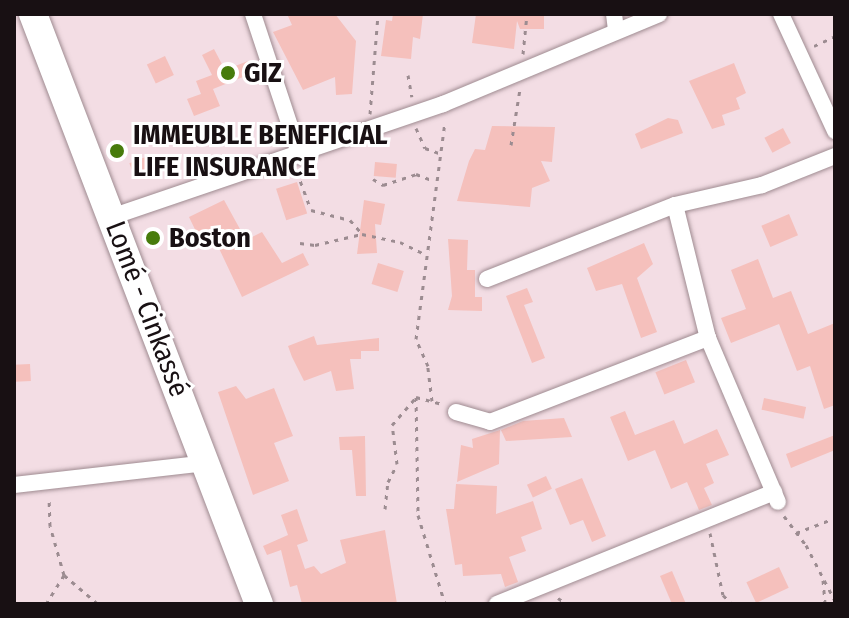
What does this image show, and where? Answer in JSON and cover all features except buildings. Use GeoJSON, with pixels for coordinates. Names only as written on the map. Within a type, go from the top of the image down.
{"type":"FeatureCollection","features":[{"type":"Feature","properties":{"kind":"highway","name":"Lomé - Cinkassé"},"geometry":{"type":"LineString","coordinates":[[33,14],[259,604]]}},
{"type":"Feature","properties":{"kind":"street"},"geometry":{"type":"LineString","coordinates":[[253,14],[297,158]]}},
{"type":"Feature","properties":{"kind":"street"},"geometry":{"type":"LineString","coordinates":[[111,217],[297,158],[449,101],[615,22],[659,14]]}},
{"type":"Feature","properties":{"kind":"street"},"geometry":{"type":"LineString","coordinates":[[781,14],[835,131]]}},
{"type":"Feature","properties":{"kind":"street"},"geometry":{"type":"LineString","coordinates":[[487,279],[675,205],[762,185],[835,156]]}},
{"type":"Feature","properties":{"kind":"street"},"geometry":{"type":"LineString","coordinates":[[497,604],[704,521],[776,497],[708,338],[675,205]]}},
{"type":"Feature","properties":{"kind":"street"},"geometry":{"type":"LineString","coordinates":[[456,412],[490,422],[708,338]]}},
{"type":"Feature","properties":{"kind":"street"},"geometry":{"type":"LineString","coordinates":[[14,485],[206,463]]}},
{"type":"Feature","properties":{"kind":"path"},"geometry":{"type":"LineString","coordinates":[[367,132],[378,14]]}},
{"type":"Feature","properties":{"kind":"path"},"geometry":{"type":"LineString","coordinates":[[800,53],[835,36]]}},
{"type":"Feature","properties":{"kind":"path"},"geometry":{"type":"LineString","coordinates":[[432,401],[428,366],[416,339],[434,181],[449,101]]}},
{"type":"Feature","properties":{"kind":"path"},"geometry":{"type":"LineString","coordinates":[[297,158],[311,210],[350,220],[362,234]]}},
{"type":"Feature","properties":{"kind":"path"},"geometry":{"type":"LineString","coordinates":[[373,179],[383,185],[416,174],[434,181]]}},
{"type":"Feature","properties":{"kind":"path"},"geometry":{"type":"LineString","coordinates":[[300,243],[315,245],[362,234],[400,242],[425,254]]}},
{"type":"Feature","properties":{"kind":"path"},"geometry":{"type":"LineString","coordinates":[[416,397],[456,412]]}},
{"type":"Feature","properties":{"kind":"path"},"geometry":{"type":"LineString","coordinates":[[385,509],[388,482],[397,464],[392,425],[416,397]]}},
{"type":"Feature","properties":{"kind":"path"},"geometry":{"type":"LineString","coordinates":[[416,397],[418,515],[445,604]]}},
{"type":"Feature","properties":{"kind":"path"},"geometry":{"type":"LineString","coordinates":[[50,481],[50,526],[64,575],[98,604]]}},
{"type":"Feature","properties":{"kind":"path"},"geometry":{"type":"LineString","coordinates":[[776,497],[835,601]]}},
{"type":"Feature","properties":{"kind":"path"},"geometry":{"type":"LineString","coordinates":[[796,533],[835,518]]}},
{"type":"Feature","properties":{"kind":"path"},"geometry":{"type":"LineString","coordinates":[[704,521],[723,595],[732,604]]}},
{"type":"Feature","properties":{"kind":"path"},"geometry":{"type":"LineString","coordinates":[[46,604],[64,575]]}},
{"type":"Feature","properties":{"kind":"path"},"geometry":{"type":"LineString","coordinates":[[822,577],[825,604]]}},
{"type":"Feature","properties":{"kind":"place","name":"GIZ"},"geometry":{"type":"Point","coordinates":[228,73]}},
{"type":"Feature","properties":{"kind":"place","name":"IMMEUBLE BENEFICIAL LIFE INSURANCE"},"geometry":{"type":"Point","coordinates":[117,151]}},
{"type":"Feature","properties":{"kind":"place","name":"Boston"},"geometry":{"type":"Point","coordinates":[153,238]}}]}
